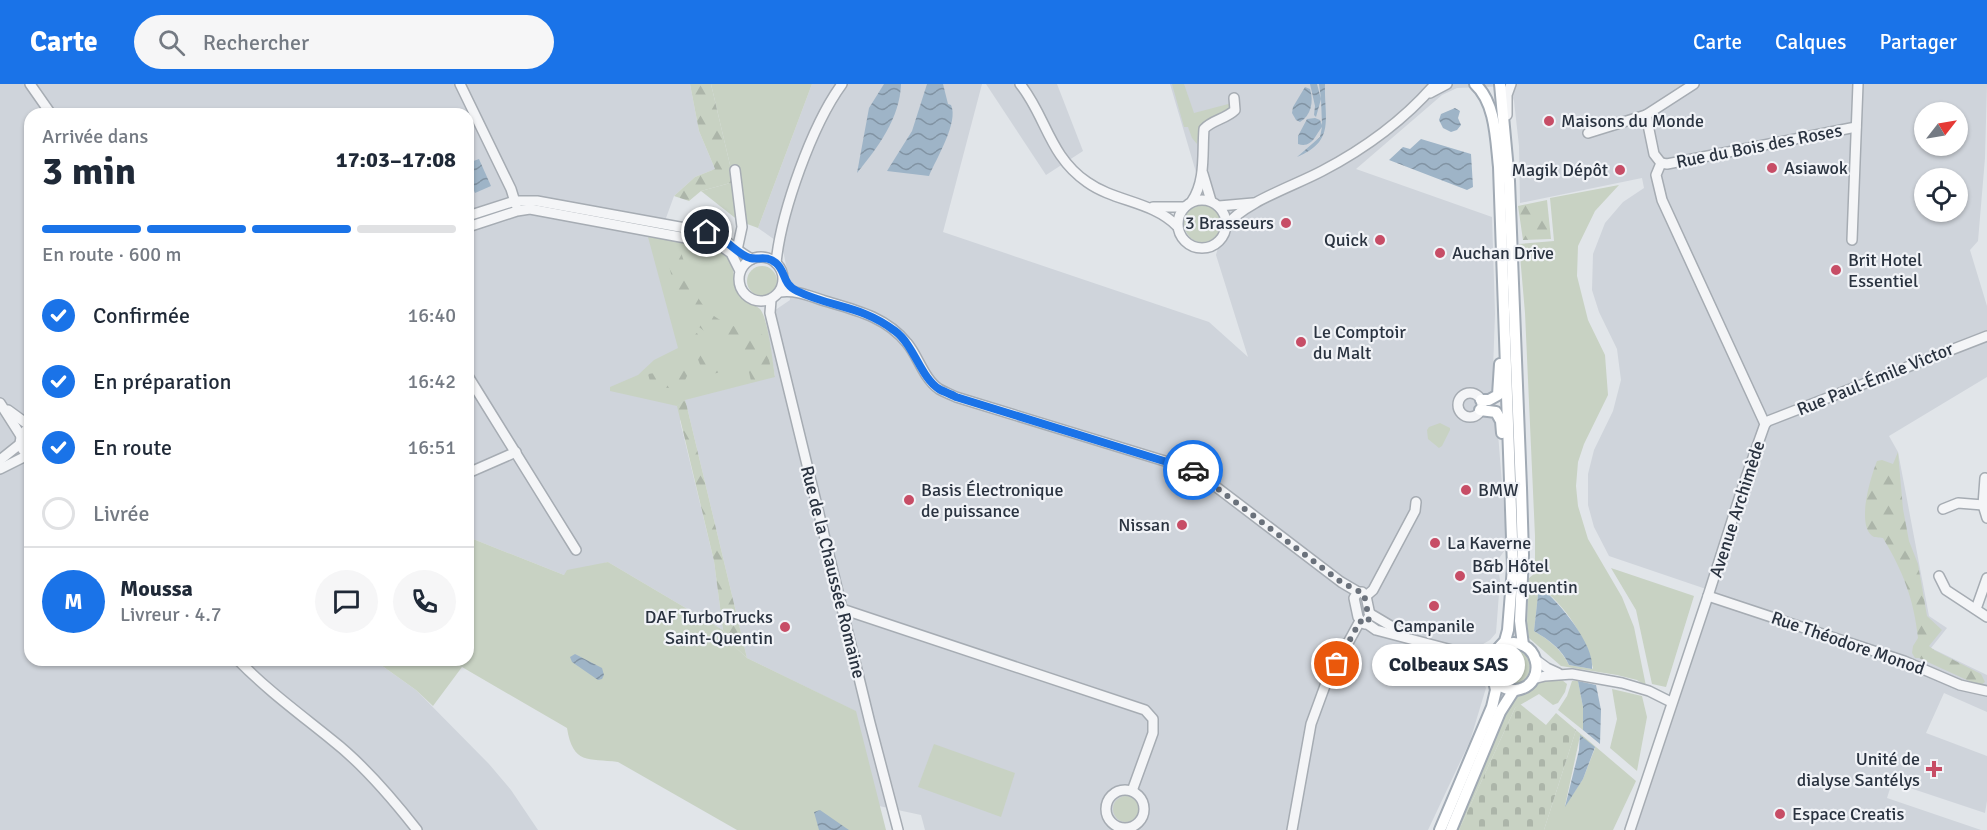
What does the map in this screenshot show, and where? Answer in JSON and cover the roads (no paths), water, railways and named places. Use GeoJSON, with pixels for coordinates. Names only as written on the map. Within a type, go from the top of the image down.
{"type":"FeatureCollection","features":[{"type":"Feature","properties":{"kind":"main road"},"geometry":{"type":"LineString","coordinates":[[1440,830],[1492,707],[1496,690],[1492,658],[1505,641],[1510,621],[1513,534],[1499,167],[1497,143],[1488,105],[1476,84]]}},
{"type":"Feature","properties":{"kind":"main road"},"geometry":{"type":"LineString","coordinates":[[1500,84],[1506,147],[1521,488],[1523,555],[1520,621],[1523,645]]}},
{"type":"Feature","properties":{"kind":"main road"},"geometry":{"type":"LineString","coordinates":[[1502,262],[1499,392],[1493,399],[1480,405],[1496,412],[1501,422],[1513,534]]}},
{"type":"Feature","properties":{"kind":"main road"},"geometry":{"type":"LineString","coordinates":[[1493,676],[1505,688],[1514,690],[1525,687],[1533,680],[1537,667],[1531,651],[1523,645],[1512,643],[1498,649]]}},
{"type":"Feature","properties":{"kind":"main road"},"geometry":{"type":"LineString","coordinates":[[1451,830],[1500,712],[1514,690]]}},
{"type":"Feature","properties":{"kind":"street"},"geometry":{"type":"LineString","coordinates":[[30,84],[47,108]]}},
{"type":"Feature","properties":{"kind":"street"},"geometry":{"type":"LineString","coordinates":[[460,84],[472,108]]}},
{"type":"Feature","properties":{"kind":"street"},"geometry":{"type":"LineString","coordinates":[[776,263],[780,235],[813,135],[842,84]]}},
{"type":"Feature","properties":{"kind":"street"},"geometry":{"type":"LineString","coordinates":[[1020,84],[1054,146],[1075,172],[1088,183],[1109,194],[1147,206],[1164,215],[1177,226],[1186,242],[1200,248],[1216,243],[1235,216],[1258,202],[1343,160],[1383,133],[1435,84]]}},
{"type":"Feature","properties":{"kind":"street"},"geometry":{"type":"LineString","coordinates":[[1425,95],[1447,84]]}},
{"type":"Feature","properties":{"kind":"street"},"geometry":{"type":"LineString","coordinates":[[1506,147],[1507,95],[1511,84]]}},
{"type":"Feature","properties":{"kind":"street"},"geometry":{"type":"LineString","coordinates":[[1588,133],[1646,115],[1694,84]]}},
{"type":"Feature","properties":{"kind":"street"},"geometry":{"type":"LineString","coordinates":[[1852,240],[1858,84]]}},
{"type":"Feature","properties":{"kind":"street"},"geometry":{"type":"LineString","coordinates":[[1177,226],[1180,213],[1196,195],[1203,174],[1204,129],[1235,110],[1234,98]]}},
{"type":"Feature","properties":{"kind":"street"},"geometry":{"type":"LineString","coordinates":[[474,113],[511,189],[516,206]]}},
{"type":"Feature","properties":{"kind":"street"},"geometry":{"type":"LineString","coordinates":[[1646,115],[1654,154],[1661,163]]}},
{"type":"Feature","properties":{"kind":"street","name":"Rue du Bois des Roses"},"geometry":{"type":"LineString","coordinates":[[1661,163],[1667,164],[1856,127]]}},
{"type":"Feature","properties":{"kind":"street","name":"Avenue Archimède"},"geometry":{"type":"LineString","coordinates":[[1630,830],[1765,424],[1662,200],[1656,175],[1661,163]]}},
{"type":"Feature","properties":{"kind":"street"},"geometry":{"type":"LineString","coordinates":[[735,170],[742,227],[737,250]]}},
{"type":"Feature","properties":{"kind":"street"},"geometry":{"type":"LineString","coordinates":[[1203,174],[1215,204],[1226,219],[1226,226]]}},
{"type":"Feature","properties":{"kind":"street"},"geometry":{"type":"LineString","coordinates":[[1843,190],[1854,190]]}},
{"type":"Feature","properties":{"kind":"street"},"geometry":{"type":"LineString","coordinates":[[1192,201],[1203,199],[1215,204],[1258,202]]}},
{"type":"Feature","properties":{"kind":"street"},"geometry":{"type":"LineString","coordinates":[[474,215],[537,201],[700,230],[725,239],[752,259]]}},
{"type":"Feature","properties":{"kind":"street"},"geometry":{"type":"LineString","coordinates":[[474,224],[516,206],[698,240],[724,247],[731,254],[740,271],[742,291],[746,296],[759,302],[770,313]]}},
{"type":"Feature","properties":{"kind":"street"},"geometry":{"type":"LineString","coordinates":[[1147,206],[1184,207]]}},
{"type":"Feature","properties":{"kind":"street"},"geometry":{"type":"LineString","coordinates":[[698,240],[700,230]]}},
{"type":"Feature","properties":{"kind":"street"},"geometry":{"type":"LineString","coordinates":[[764,257],[780,235]]}},
{"type":"Feature","properties":{"kind":"street"},"geometry":{"type":"LineString","coordinates":[[740,271],[752,259],[764,257],[776,263],[783,274],[784,280],[780,292],[771,300],[759,302]]}},
{"type":"Feature","properties":{"kind":"street"},"geometry":{"type":"LineString","coordinates":[[784,280],[794,291]]}},
{"type":"Feature","properties":{"kind":"street"},"geometry":{"type":"LineString","coordinates":[[780,292],[794,291],[862,311],[879,320],[897,332],[908,344],[938,389],[956,397],[1194,470],[1360,597],[1369,613],[1410,638]]}},
{"type":"Feature","properties":{"kind":"street","name":"Rue de la Chaussée Romaine"},"geometry":{"type":"LineString","coordinates":[[771,300],[770,313],[898,830]]}},
{"type":"Feature","properties":{"kind":"street","name":"Rue Paul-Émile Victor"},"geometry":{"type":"LineString","coordinates":[[1765,424],[1987,336]]}},
{"type":"Feature","properties":{"kind":"street"},"geometry":{"type":"LineString","coordinates":[[474,386],[576,550]]}},
{"type":"Feature","properties":{"kind":"street"},"geometry":{"type":"LineString","coordinates":[[1,404],[24,421]]}},
{"type":"Feature","properties":{"kind":"street"},"geometry":{"type":"LineString","coordinates":[[1,404],[24,446]]}},
{"type":"Feature","properties":{"kind":"street"},"geometry":{"type":"LineString","coordinates":[[0,460],[24,435]]}},
{"type":"Feature","properties":{"kind":"street"},"geometry":{"type":"LineString","coordinates":[[474,470],[516,452]]}},
{"type":"Feature","properties":{"kind":"street"},"geometry":{"type":"LineString","coordinates":[[0,469],[24,457]]}},
{"type":"Feature","properties":{"kind":"street"},"geometry":{"type":"LineString","coordinates":[[1986,478],[1983,505],[1987,518]]}},
{"type":"Feature","properties":{"kind":"street"},"geometry":{"type":"LineString","coordinates":[[1360,597],[1374,590],[1415,511],[1416,502]]}},
{"type":"Feature","properties":{"kind":"street"},"geometry":{"type":"LineString","coordinates":[[1943,509],[1958,503],[1983,505]]}},
{"type":"Feature","properties":{"kind":"street"},"geometry":{"type":"LineString","coordinates":[[1939,576],[1946,590],[1987,617]]}},
{"type":"Feature","properties":{"kind":"street"},"geometry":{"type":"LineString","coordinates":[[1976,609],[1987,578]]}},
{"type":"Feature","properties":{"kind":"street","name":"Rue Théodore Monod"},"geometry":{"type":"LineString","coordinates":[[1708,596],[1904,661],[1960,685],[1987,691]]}},
{"type":"Feature","properties":{"kind":"street"},"geometry":{"type":"LineString","coordinates":[[1360,597],[1363,622]]}},
{"type":"Feature","properties":{"kind":"street"},"geometry":{"type":"LineString","coordinates":[[842,609],[1145,711],[1153,719],[1153,734],[1132,791]]}},
{"type":"Feature","properties":{"kind":"street"},"geometry":{"type":"LineString","coordinates":[[1293,830],[1311,724],[1326,683],[1363,622],[1369,619],[1369,613]]}},
{"type":"Feature","properties":{"kind":"street"},"geometry":{"type":"LineString","coordinates":[[1363,622],[1376,630],[1470,655],[1493,676]]}},
{"type":"Feature","properties":{"kind":"street"},"geometry":{"type":"LineString","coordinates":[[1470,655],[1498,649]]}},
{"type":"Feature","properties":{"kind":"street"},"geometry":{"type":"LineString","coordinates":[[1536,660],[1561,674],[1622,683],[1649,691],[1671,702]]}},
{"type":"Feature","properties":{"kind":"street"},"geometry":{"type":"LineString","coordinates":[[245,666],[334,741],[375,782],[417,830]]}},
{"type":"Feature","properties":{"kind":"street"},"geometry":{"type":"LineString","coordinates":[[1533,680],[1561,674]]}},
{"type":"Feature","properties":{"kind":"street"},"geometry":{"type":"LineString","coordinates":[[1119,790],[1132,791],[1141,799],[1144,811],[1138,823],[1133,826],[1120,827],[1110,821],[1107,816],[1106,803],[1113,793],[1119,790]]}},
{"type":"Feature","properties":{"kind":"water"},"geometry":{"type":"Polygon","coordinates":[[[884,84],[901,84],[897,109],[880,142],[857,173],[869,108],[884,84]]]}},
{"type":"Feature","properties":{"kind":"water"},"geometry":{"type":"Polygon","coordinates":[[[927,84],[943,84],[948,104],[951,105],[953,112],[941,151],[929,176],[887,171],[912,131],[927,84]]]}},
{"type":"Feature","properties":{"kind":"water"},"geometry":{"type":"Polygon","coordinates":[[[1310,84],[1317,84],[1321,99],[1316,117],[1314,115],[1315,106],[1310,84]]]}},
{"type":"Feature","properties":{"kind":"water"},"geometry":{"type":"Polygon","coordinates":[[[1319,84],[1325,84],[1326,118],[1323,136],[1318,144],[1297,157],[1320,137],[1322,127],[1310,143],[1298,144],[1298,136],[1307,119],[1320,120],[1322,125],[1319,84]]]}},
{"type":"Feature","properties":{"kind":"water"},"geometry":{"type":"Polygon","coordinates":[[[1305,87],[1310,89],[1311,103],[1307,116],[1300,122],[1292,113],[1305,87]]]}},
{"type":"Feature","properties":{"kind":"water"},"geometry":{"type":"Polygon","coordinates":[[[1455,108],[1460,111],[1458,118],[1461,125],[1457,130],[1451,132],[1443,128],[1439,120],[1441,114],[1455,108]]]}},
{"type":"Feature","properties":{"kind":"water"},"geometry":{"type":"Polygon","coordinates":[[[1421,139],[1471,154],[1473,187],[1467,190],[1389,160],[1403,147],[1410,149],[1421,139]]]}},
{"type":"Feature","properties":{"kind":"water"},"geometry":{"type":"Polygon","coordinates":[[[479,159],[491,186],[475,193],[474,191],[474,161],[479,159]]]}},
{"type":"Feature","properties":{"kind":"water"},"geometry":{"type":"Polygon","coordinates":[[[1539,586],[1565,612],[1582,636],[1588,648],[1592,669],[1569,665],[1554,645],[1534,631],[1539,586]]]}},
{"type":"Feature","properties":{"kind":"water"},"geometry":{"type":"Polygon","coordinates":[[[575,654],[602,668],[604,675],[602,679],[598,680],[572,662],[570,657],[575,654]]]}},
{"type":"Feature","properties":{"kind":"water"},"geometry":{"type":"Polygon","coordinates":[[[1578,681],[1596,685],[1601,710],[1600,744],[1583,730],[1583,707],[1578,681]]]}},
{"type":"Feature","properties":{"kind":"water"},"geometry":{"type":"Polygon","coordinates":[[[1580,735],[1595,747],[1583,779],[1565,807],[1579,750],[1580,735]]]}},
{"type":"Feature","properties":{"kind":"water"},"geometry":{"type":"Polygon","coordinates":[[[820,810],[849,830],[819,830],[814,812],[820,810]]]}},
{"type":"Feature","properties":{"kind":"place","name":"Maisons du Monde"},"geometry":{"type":"Point","coordinates":[1549,121]}},
{"type":"Feature","properties":{"kind":"place","name":"Asiawok"},"geometry":{"type":"Point","coordinates":[1772,168]}},
{"type":"Feature","properties":{"kind":"place","name":"Magik Dépôt"},"geometry":{"type":"Point","coordinates":[1620,170]}},
{"type":"Feature","properties":{"kind":"place","name":"3 Brasseurs"},"geometry":{"type":"Point","coordinates":[1286,223]}},
{"type":"Feature","properties":{"kind":"place","name":"Quick"},"geometry":{"type":"Point","coordinates":[1380,240]}},
{"type":"Feature","properties":{"kind":"place","name":"Auchan Drive"},"geometry":{"type":"Point","coordinates":[1440,253]}},
{"type":"Feature","properties":{"kind":"place","name":"Brit Hotel Essentiel"},"geometry":{"type":"Point","coordinates":[1836,270]}},
{"type":"Feature","properties":{"kind":"place","name":"Le Comptoir du Malt"},"geometry":{"type":"Point","coordinates":[1301,342]}},
{"type":"Feature","properties":{"kind":"place","name":"BMW"},"geometry":{"type":"Point","coordinates":[1466,490]}},
{"type":"Feature","properties":{"kind":"place","name":"Basis Électronique de puissance"},"geometry":{"type":"Point","coordinates":[909,500]}},
{"type":"Feature","properties":{"kind":"place","name":"Nissan"},"geometry":{"type":"Point","coordinates":[1182,525]}},
{"type":"Feature","properties":{"kind":"place","name":"La Kaverne"},"geometry":{"type":"Point","coordinates":[1435,543]}},
{"type":"Feature","properties":{"kind":"place","name":"B&b Hôtel Saint-quentin"},"geometry":{"type":"Point","coordinates":[1460,576]}},
{"type":"Feature","properties":{"kind":"place","name":"Campanile"},"geometry":{"type":"Point","coordinates":[1434,606]}},
{"type":"Feature","properties":{"kind":"place","name":"DAF TurboTrucks Saint-Quentin"},"geometry":{"type":"Point","coordinates":[785,627]}},
{"type":"Feature","properties":{"kind":"place","name":"Colbeaux SAS"},"geometry":{"type":"Point","coordinates":[1337,664]}},
{"type":"Feature","properties":{"kind":"place","name":"Unité de dialyse Santélys"},"geometry":{"type":"Point","coordinates":[1934,769]}},
{"type":"Feature","properties":{"kind":"place","name":"Espace Creatis"},"geometry":{"type":"Point","coordinates":[1780,814]}}]}
